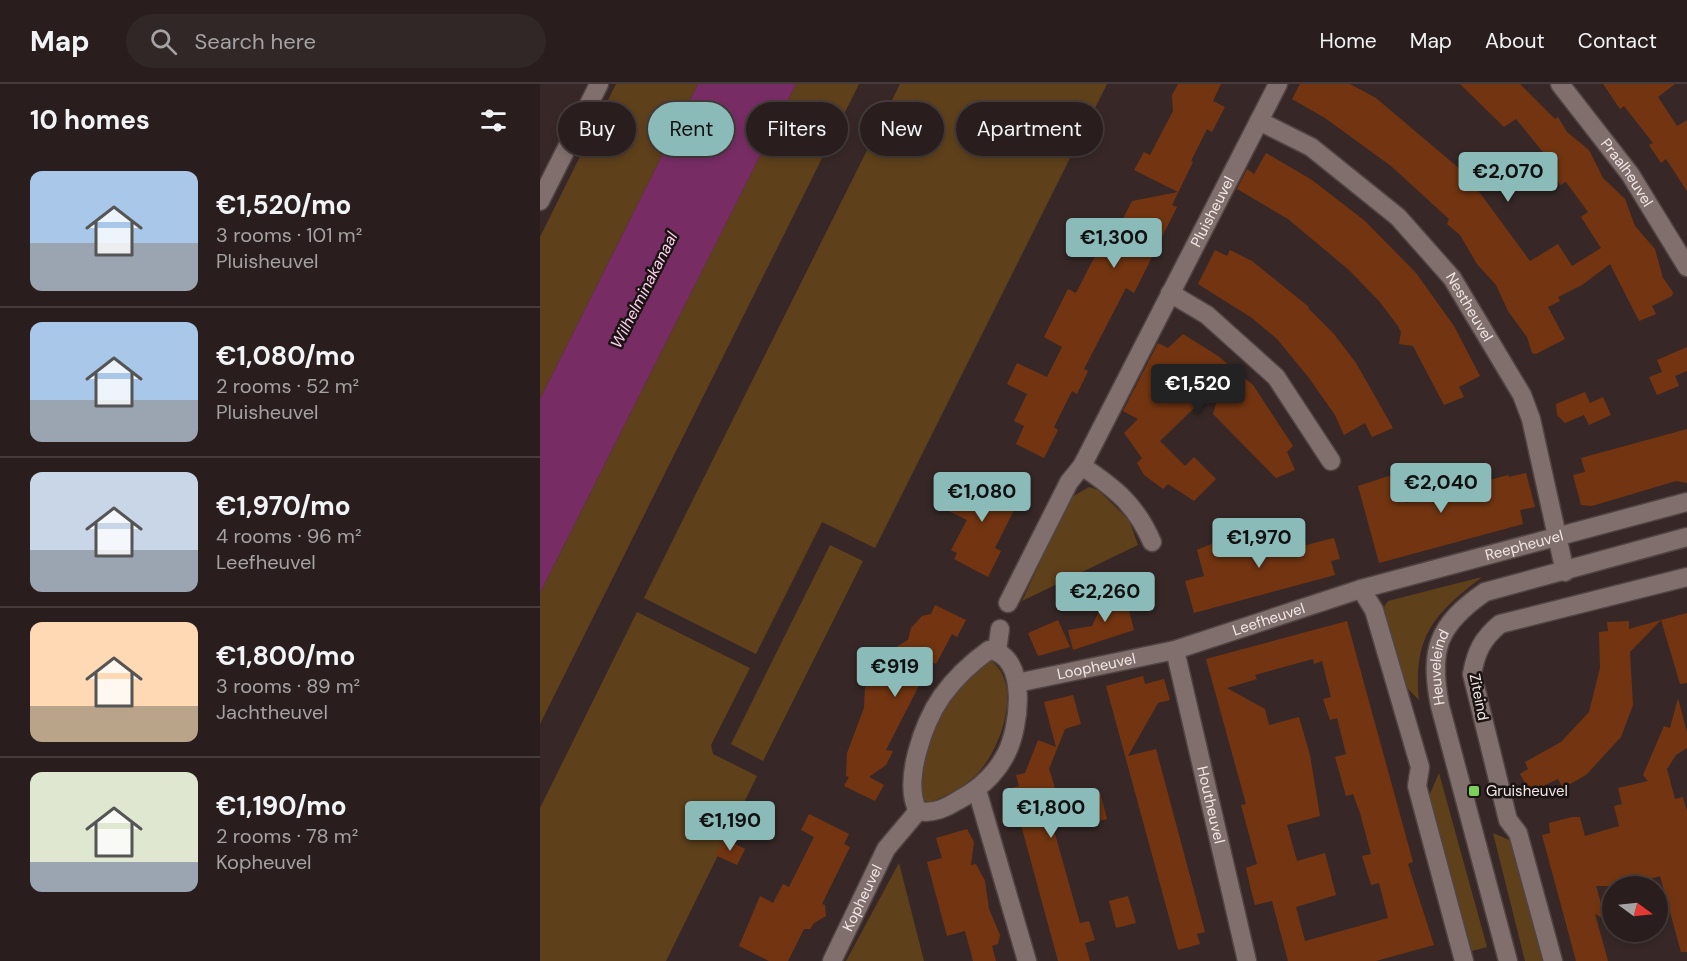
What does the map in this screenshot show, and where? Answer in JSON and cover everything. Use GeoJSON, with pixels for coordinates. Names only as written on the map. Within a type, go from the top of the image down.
{"type":"FeatureCollection","features":[{"type":"Feature","properties":{"kind":"street"},"geometry":{"type":"LineString","coordinates":[[540,201],[599,84]]}},
{"type":"Feature","properties":{"kind":"street","name":"Pluisheuvel"},"geometry":{"type":"LineString","coordinates":[[1008,603],[1069,482],[1082,466],[1278,84]]}},
{"type":"Feature","properties":{"kind":"street","name":"Praalheuvel"},"geometry":{"type":"LineString","coordinates":[[1561,84],[1630,174],[1687,267]]}},
{"type":"Feature","properties":{"kind":"street","name":"Nestheuvel"},"geometry":{"type":"LineString","coordinates":[[1259,121],[1311,147],[1398,217],[1452,278],[1522,395],[1531,419],[1564,572]]}},
{"type":"Feature","properties":{"kind":"street"},"geometry":{"type":"LineString","coordinates":[[1170,292],[1207,315],[1276,377],[1331,461]]}},
{"type":"Feature","properties":{"kind":"street"},"geometry":{"type":"LineString","coordinates":[[1082,466],[1123,496],[1141,518],[1152,542]]}},
{"type":"Feature","properties":{"kind":"street","name":"Reepheuvel"},"geometry":{"type":"LineString","coordinates":[[1361,589],[1687,502]]}},
{"type":"Feature","properties":{"kind":"street","name":"Heuveleind"},"geometry":{"type":"LineString","coordinates":[[1508,961],[1440,706],[1433,670],[1443,632],[1459,610],[1485,592],[1687,537]]}},
{"type":"Feature","properties":{"kind":"street","name":"Ziteind"},"geometry":{"type":"LineString","coordinates":[[1553,961],[1518,833],[1508,820],[1505,809],[1472,674],[1476,654],[1486,636],[1500,624],[1687,577]]}},
{"type":"Feature","properties":{"kind":"street"},"geometry":{"type":"LineString","coordinates":[[1361,589],[1374,610],[1420,766],[1417,786],[1464,961]]}},
{"type":"Feature","properties":{"kind":"street","name":"Leefheuvel"},"geometry":{"type":"LineString","coordinates":[[1175,650],[1361,589]]}},
{"type":"Feature","properties":{"kind":"street"},"geometry":{"type":"LineString","coordinates":[[997,651],[1000,629]]}},
{"type":"Feature","properties":{"kind":"street"},"geometry":{"type":"LineString","coordinates":[[989,650],[997,651],[1007,658],[1017,683],[1019,706],[1007,753],[977,790],[947,807],[925,813],[918,811],[913,801],[913,771],[928,724],[942,697],[972,662],[989,650]]}},
{"type":"Feature","properties":{"kind":"street","name":"Loopheuvel"},"geometry":{"type":"LineString","coordinates":[[1017,683],[1175,650]]}},
{"type":"Feature","properties":{"kind":"street","name":"Houtheuvel"},"geometry":{"type":"LineString","coordinates":[[1175,650],[1247,961]]}},
{"type":"Feature","properties":{"kind":"street"},"geometry":{"type":"LineString","coordinates":[[977,790],[1027,961]]}},
{"type":"Feature","properties":{"kind":"street","name":"Kopheuvel"},"geometry":{"type":"LineString","coordinates":[[832,961],[886,849],[918,811]]}},
{"type":"Feature","properties":{"kind":"shaded area"},"geometry":{"type":"Polygon","coordinates":[[[616,84],[698,84],[689,102],[648,102],[648,156],[662,156],[540,399],[540,237],[580,156],[636,156],[636,102],[607,102],[616,84]]]}},
{"type":"Feature","properties":{"kind":"shaded area"},"geometry":{"type":"Polygon","coordinates":[[[796,84],[859,84],[848,106],[848,102],[787,102],[796,84]]]}},
{"type":"Feature","properties":{"kind":"shaded area"},"geometry":{"type":"Polygon","coordinates":[[[900,84],[1107,84],[1098,102],[956,102],[956,156],[1071,156],[875,548],[822,522],[756,654],[644,598],[864,156],[944,156],[944,102],[891,102],[900,84]]]}},
{"type":"Feature","properties":{"kind":"shaded area"},"geometry":{"type":"Polygon","coordinates":[[[760,156],[823,156],[540,724],[540,593],[760,156]]]}},
{"type":"Feature","properties":{"kind":"shaded area"},"geometry":{"type":"Polygon","coordinates":[[[1089,487],[1098,490],[1129,520],[1138,545],[1022,601],[1070,498],[1089,487]]]}},
{"type":"Feature","properties":{"kind":"shaded area"},"geometry":{"type":"Polygon","coordinates":[[[830,545],[863,561],[763,761],[731,744],[830,545]]]}},
{"type":"Feature","properties":{"kind":"shaded area"},"geometry":{"type":"Polygon","coordinates":[[[1482,577],[1451,603],[1430,628],[1420,659],[1419,700],[1403,684],[1384,607],[1388,601],[1482,577]]]}},
{"type":"Feature","properties":{"kind":"shaded area"},"geometry":{"type":"Polygon","coordinates":[[[637,612],[750,668],[711,745],[713,754],[757,776],[666,961],[540,961],[540,808],[637,612]]]}},
{"type":"Feature","properties":{"kind":"shaded area"},"geometry":{"type":"Polygon","coordinates":[[[990,660],[1000,671],[1006,685],[1005,718],[1000,735],[984,765],[970,781],[928,803],[917,794],[925,756],[939,717],[948,699],[960,683],[990,660]]]}},
{"type":"Feature","properties":{"kind":"shaded area"},"geometry":{"type":"Polygon","coordinates":[[[1439,773],[1487,947],[1472,951],[1429,796],[1439,773]]]}},
{"type":"Feature","properties":{"kind":"shaded area"},"geometry":{"type":"Polygon","coordinates":[[[1493,833],[1514,842],[1546,961],[1525,961],[1493,833]]]}},
{"type":"Feature","properties":{"kind":"shaded area"},"geometry":{"type":"Polygon","coordinates":[[[899,863],[924,961],[846,961],[899,863]]]}},
{"type":"Feature","properties":{"kind":"water","name":"Wilhelminakanaal"},"geometry":{"type":"Polygon","coordinates":[[[698,84],[796,84],[787,102],[746,102],[746,156],[760,156],[540,593],[540,399],[662,156],[734,156],[734,102],[689,102],[698,84]]]}},
{"type":"Feature","properties":{"kind":"building"},"geometry":{"type":"Polygon","coordinates":[[[1178,84],[1221,84],[1213,101],[1225,107],[1212,132],[1207,129],[1191,161],[1193,162],[1172,205],[1177,207],[1134,293],[1126,288],[1084,369],[1088,371],[1077,394],[1072,391],[1054,427],[1058,430],[1044,458],[1016,444],[1024,426],[1014,421],[1027,394],[1007,384],[1017,363],[1047,377],[1062,347],[1044,337],[1068,289],[1076,293],[1113,221],[1120,224],[1132,201],[1178,192],[1134,170],[1144,152],[1150,155],[1173,111],[1172,95],[1178,84]]]}},
{"type":"Feature","properties":{"kind":"building"},"geometry":{"type":"Polygon","coordinates":[[[1300,84],[1350,84],[1376,98],[1461,170],[1459,172],[1480,193],[1530,261],[1558,244],[1572,266],[1601,248],[1581,217],[1588,212],[1566,182],[1560,185],[1551,171],[1555,167],[1516,119],[1504,127],[1460,84],[1520,84],[1555,119],[1558,117],[1567,132],[1589,150],[1603,178],[1625,199],[1635,226],[1655,249],[1663,278],[1673,292],[1672,296],[1652,306],[1656,314],[1639,321],[1610,264],[1582,285],[1558,297],[1560,301],[1548,307],[1565,339],[1536,354],[1532,353],[1527,337],[1508,311],[1496,285],[1477,264],[1460,235],[1447,224],[1449,219],[1391,166],[1325,118],[1292,99],[1300,84]]]}},
{"type":"Feature","properties":{"kind":"building"},"geometry":{"type":"Polygon","coordinates":[[[1603,84],[1675,84],[1658,97],[1677,126],[1687,120],[1687,191],[1666,159],[1661,163],[1649,145],[1653,143],[1624,106],[1620,109],[1603,84]]]}},
{"type":"Feature","properties":{"kind":"building"},"geometry":{"type":"Polygon","coordinates":[[[1266,153],[1312,180],[1365,221],[1416,273],[1454,326],[1480,376],[1459,387],[1464,397],[1444,405],[1413,346],[1399,344],[1401,332],[1379,301],[1349,270],[1288,219],[1237,189],[1247,169],[1254,174],[1266,153]]]}},
{"type":"Feature","properties":{"kind":"building"},"geometry":{"type":"Polygon","coordinates":[[[1215,250],[1227,256],[1230,250],[1252,261],[1309,307],[1356,363],[1393,428],[1372,437],[1365,423],[1344,435],[1335,415],[1277,339],[1252,318],[1198,284],[1215,250]]]}},
{"type":"Feature","properties":{"kind":"building"},"geometry":{"type":"Polygon","coordinates":[[[1183,334],[1218,356],[1253,385],[1293,446],[1287,452],[1295,470],[1276,478],[1213,414],[1223,380],[1160,441],[1185,466],[1194,457],[1216,479],[1194,501],[1168,484],[1163,489],[1144,475],[1137,463],[1142,458],[1124,433],[1138,419],[1123,411],[1158,343],[1168,348],[1183,334]]]}},
{"type":"Feature","properties":{"kind":"building"},"geometry":{"type":"Polygon","coordinates":[[[1687,347],[1687,371],[1675,376],[1679,386],[1657,395],[1649,377],[1662,372],[1657,360],[1687,347]]]}},
{"type":"Feature","properties":{"kind":"building"},"geometry":{"type":"Polygon","coordinates":[[[1585,392],[1590,403],[1603,397],[1611,415],[1589,425],[1584,415],[1565,423],[1557,415],[1556,404],[1585,392]]]}},
{"type":"Feature","properties":{"kind":"building"},"geometry":{"type":"Polygon","coordinates":[[[1687,429],[1687,483],[1676,481],[1592,506],[1581,505],[1573,475],[1585,472],[1581,458],[1687,429]]]}},
{"type":"Feature","properties":{"kind":"building"},"geometry":{"type":"Polygon","coordinates":[[[1398,473],[1406,503],[1508,475],[1509,477],[1526,473],[1535,507],[1520,510],[1523,524],[1379,563],[1358,486],[1398,473]]]}},
{"type":"Feature","properties":{"kind":"building"},"geometry":{"type":"Polygon","coordinates":[[[1007,483],[1023,492],[995,548],[1001,551],[988,577],[954,559],[957,553],[951,550],[967,520],[940,507],[949,488],[966,496],[969,489],[1007,483]]]}},
{"type":"Feature","properties":{"kind":"building"},"geometry":{"type":"Polygon","coordinates":[[[1302,530],[1306,545],[1334,538],[1340,559],[1331,561],[1335,575],[1194,613],[1185,581],[1204,576],[1197,550],[1213,543],[1216,553],[1302,530]]]}},
{"type":"Feature","properties":{"kind":"building"},"geometry":{"type":"Polygon","coordinates":[[[1124,591],[1134,630],[1073,650],[1068,630],[1092,626],[1105,599],[1124,591]]]}},
{"type":"Feature","properties":{"kind":"building"},"geometry":{"type":"Polygon","coordinates":[[[935,605],[966,620],[957,637],[952,634],[936,664],[931,662],[886,750],[893,751],[886,765],[869,777],[884,785],[875,801],[844,786],[849,777],[846,776],[847,753],[864,708],[865,687],[896,647],[908,640],[911,628],[922,616],[931,614],[935,605]]]}},
{"type":"Feature","properties":{"kind":"building"},"geometry":{"type":"Polygon","coordinates":[[[1687,613],[1687,683],[1680,684],[1661,620],[1687,613]]]}},
{"type":"Feature","properties":{"kind":"building"},"geometry":{"type":"Polygon","coordinates":[[[1058,620],[1070,647],[1038,656],[1028,633],[1058,620]]]}},
{"type":"Feature","properties":{"kind":"building"},"geometry":{"type":"Polygon","coordinates":[[[1661,620],[1630,652],[1633,705],[1621,737],[1586,775],[1563,788],[1558,779],[1530,792],[1520,774],[1528,769],[1525,762],[1561,742],[1589,712],[1600,668],[1599,632],[1608,631],[1607,622],[1629,621],[1629,629],[1661,620]]]}},
{"type":"Feature","properties":{"kind":"building"},"geometry":{"type":"Polygon","coordinates":[[[1347,621],[1413,862],[1408,864],[1434,945],[1376,961],[1288,961],[1272,901],[1255,905],[1246,868],[1257,864],[1241,805],[1246,804],[1206,659],[1347,621]],[[1313,659],[1255,675],[1257,679],[1227,688],[1265,709],[1269,725],[1299,717],[1310,755],[1320,816],[1287,825],[1297,861],[1325,853],[1336,895],[1296,907],[1305,941],[1388,918],[1379,883],[1371,885],[1362,856],[1371,854],[1360,813],[1353,794],[1346,796],[1335,757],[1346,754],[1337,718],[1330,720],[1323,699],[1331,697],[1322,661],[1314,664],[1313,659]]]}},
{"type":"Feature","properties":{"kind":"building"},"geometry":{"type":"Polygon","coordinates":[[[1143,676],[1145,684],[1164,679],[1170,700],[1158,703],[1128,756],[1156,749],[1205,932],[1197,934],[1200,944],[1178,950],[1106,686],[1143,676]]]}},
{"type":"Feature","properties":{"kind":"building"},"geometry":{"type":"Polygon","coordinates":[[[1073,695],[1081,724],[1065,729],[1049,769],[1055,788],[1043,791],[1080,923],[1089,921],[1095,940],[1085,943],[1090,961],[1058,961],[1011,788],[1019,786],[1016,775],[1025,773],[1038,740],[1056,747],[1044,702],[1073,695]]]}},
{"type":"Feature","properties":{"kind":"building"},"geometry":{"type":"Polygon","coordinates":[[[1678,698],[1687,732],[1687,748],[1676,755],[1667,769],[1675,799],[1683,797],[1687,811],[1687,952],[1681,952],[1668,905],[1668,876],[1602,876],[1602,886],[1596,886],[1602,906],[1602,918],[1595,914],[1608,961],[1576,961],[1542,835],[1550,833],[1549,823],[1572,817],[1580,817],[1585,836],[1619,826],[1614,806],[1622,804],[1618,788],[1648,781],[1643,775],[1664,726],[1670,728],[1678,698]]]}},
{"type":"Feature","properties":{"kind":"building"},"geometry":{"type":"Polygon","coordinates":[[[1100,792],[1107,819],[1087,824],[1079,798],[1100,792]]]}},
{"type":"Feature","properties":{"kind":"building"},"geometry":{"type":"Polygon","coordinates":[[[809,814],[849,834],[844,844],[850,847],[822,904],[825,905],[826,916],[814,923],[810,929],[804,929],[788,961],[769,961],[739,946],[760,896],[773,903],[783,884],[789,887],[814,837],[801,830],[809,814]]]}},
{"type":"Feature","properties":{"kind":"building"},"geometry":{"type":"Polygon","coordinates":[[[967,829],[974,842],[971,865],[976,864],[985,881],[989,909],[1000,935],[998,944],[992,946],[996,961],[973,961],[965,931],[947,936],[927,862],[942,858],[936,838],[967,829]]]}},
{"type":"Feature","properties":{"kind":"building"},"geometry":{"type":"Polygon","coordinates":[[[724,838],[745,849],[737,865],[715,855],[724,838]]]}},
{"type":"Feature","properties":{"kind":"building"},"geometry":{"type":"Polygon","coordinates":[[[1128,896],[1136,923],[1116,928],[1109,901],[1128,896]]]}},
{"type":"Feature","properties":{"kind":"place","name":"Gruisheuvel"},"geometry":{"type":"Point","coordinates":[1474,791]}}]}
